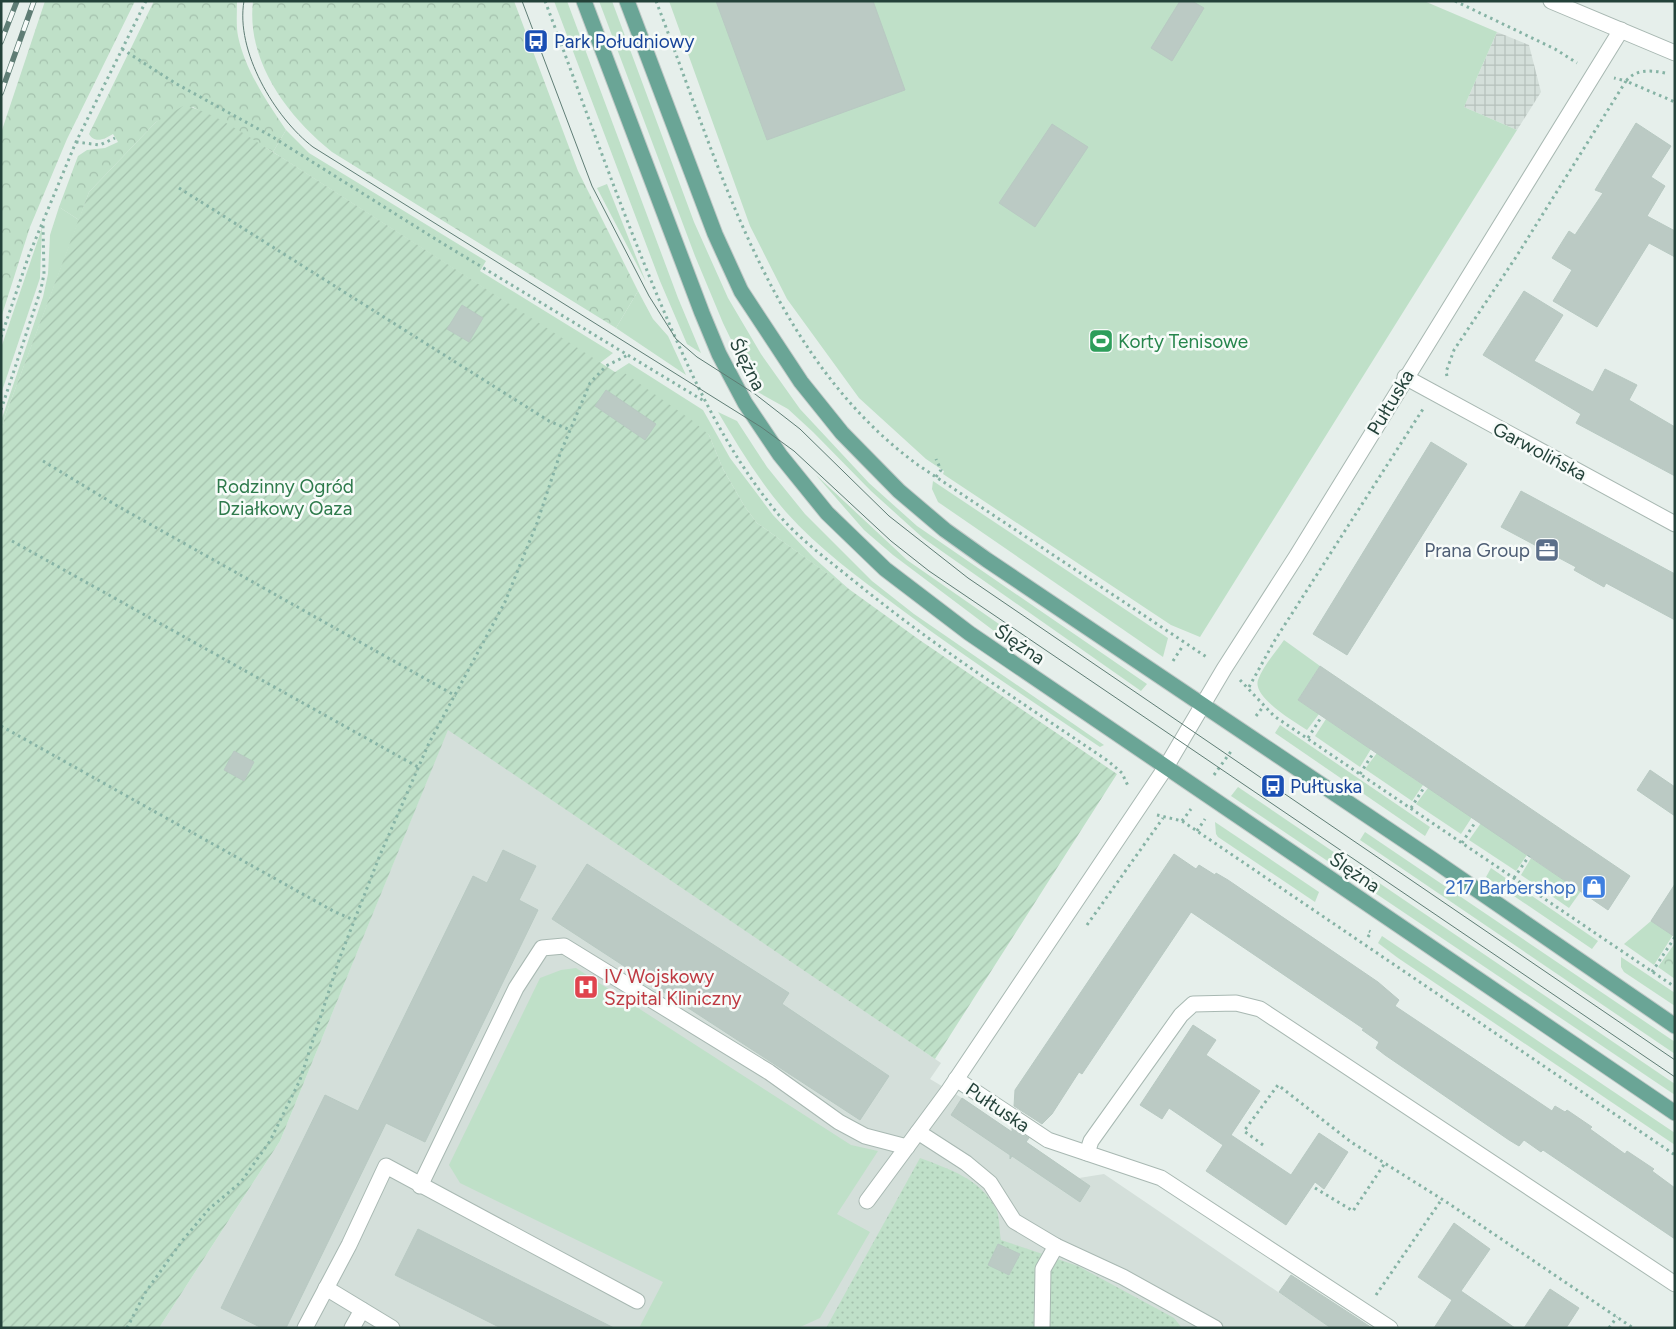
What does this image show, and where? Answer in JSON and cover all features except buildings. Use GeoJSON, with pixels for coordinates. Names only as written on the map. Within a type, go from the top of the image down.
{"type":"FeatureCollection","features":[{"type":"Feature","properties":{"kind":"main road","name":"Ślężna"},"geometry":{"type":"LineString","coordinates":[[584,1],[677,250],[719,354],[745,403],[803,485],[857,543],[923,600],[1166,768],[1675,1113]]}},
{"type":"Feature","properties":{"kind":"main road","name":"Ślężna"},"geometry":{"type":"LineString","coordinates":[[627,1],[727,264],[741,291],[801,382],[842,433],[899,491],[945,530],[1432,859],[1675,1026]]}},
{"type":"Feature","properties":{"kind":"street"},"geometry":{"type":"LineString","coordinates":[[1551,1],[1675,53]]}},
{"type":"Feature","properties":{"kind":"street","name":"Pułtuska"},"geometry":{"type":"LineString","coordinates":[[1390,1328],[1160,1178],[1048,1140],[956,1079],[1166,768],[1405,377],[1621,30]]}},
{"type":"Feature","properties":{"kind":"street","name":"Garwolińska"},"geometry":{"type":"LineString","coordinates":[[1405,377],[1675,524]]}},
{"type":"Feature","properties":{"kind":"street"},"geometry":{"type":"LineString","coordinates":[[420,1186],[516,988],[542,948],[564,946],[769,1072],[839,1122],[865,1136],[907,1147]]}},
{"type":"Feature","properties":{"kind":"street"},"geometry":{"type":"LineString","coordinates":[[1087,1153],[1091,1141],[1181,1015],[1193,1004],[1236,1003],[1260,1009],[1675,1284]]}},
{"type":"Feature","properties":{"kind":"street"},"geometry":{"type":"LineString","coordinates":[[868,1201],[956,1079]]}},
{"type":"Feature","properties":{"kind":"street"},"geometry":{"type":"LineString","coordinates":[[918,1132],[966,1163],[990,1183],[1014,1221],[1056,1246],[1124,1277],[1211,1327]]}},
{"type":"Feature","properties":{"kind":"street"},"geometry":{"type":"LineString","coordinates":[[305,1328],[386,1166],[420,1186],[637,1301]]}},
{"type":"Feature","properties":{"kind":"street"},"geometry":{"type":"LineString","coordinates":[[1042,1328],[1043,1269],[1056,1246]]}},
{"type":"Feature","properties":{"kind":"street"},"geometry":{"type":"LineString","coordinates":[[326,1288],[392,1328]]}},
{"type":"Feature","properties":{"kind":"street"},"geometry":{"type":"LineString","coordinates":[[352,1328],[362,1310]]}},
{"type":"Feature","properties":{"kind":"path"},"geometry":{"type":"LineString","coordinates":[[1,338],[29,254],[76,142],[146,1]]}},
{"type":"Feature","properties":{"kind":"path"},"geometry":{"type":"LineString","coordinates":[[656,1],[727,190],[748,240],[775,296],[819,363],[846,397],[889,444],[1209,659]]}},
{"type":"Feature","properties":{"kind":"path"},"geometry":{"type":"LineString","coordinates":[[1455,1],[1555,49],[1582,65]]}},
{"type":"Feature","properties":{"kind":"path"},"geometry":{"type":"LineString","coordinates":[[122,49],[175,83],[271,136],[437,240],[704,402]]}},
{"type":"Feature","properties":{"kind":"path"},"geometry":{"type":"LineString","coordinates":[[1448,378],[1446,372],[1454,350],[1516,257],[1626,81],[1633,73],[1640,71],[1669,74],[1671,70]]}},
{"type":"Feature","properties":{"kind":"path"},"geometry":{"type":"LineString","coordinates":[[1612,78],[1626,81],[1675,102]]}},
{"type":"Feature","properties":{"kind":"path"},"geometry":{"type":"LineString","coordinates":[[76,142],[100,145],[114,138]]}},
{"type":"Feature","properties":{"kind":"path"},"geometry":{"type":"LineString","coordinates":[[179,188],[549,421],[570,430]]}},
{"type":"Feature","properties":{"kind":"path"},"geometry":{"type":"LineString","coordinates":[[1,410],[41,289],[44,274],[43,224]]}},
{"type":"Feature","properties":{"kind":"path"},"geometry":{"type":"LineString","coordinates":[[127,1328],[145,1293],[182,1241],[208,1209],[240,1182],[270,1141],[300,1080],[340,957],[418,767],[505,602],[590,382],[606,366],[628,355]]}},
{"type":"Feature","properties":{"kind":"path"},"geometry":{"type":"LineString","coordinates":[[1249,687],[1275,640],[1420,411],[1427,407]]}},
{"type":"Feature","properties":{"kind":"path"},"geometry":{"type":"LineString","coordinates":[[936,459],[941,470],[936,477]]}},
{"type":"Feature","properties":{"kind":"path"},"geometry":{"type":"LineString","coordinates":[[43,461],[114,504],[456,696]]}},
{"type":"Feature","properties":{"kind":"path"},"geometry":{"type":"LineString","coordinates":[[12,540],[418,767]]}},
{"type":"Feature","properties":{"kind":"path"},"geometry":{"type":"LineString","coordinates":[[1169,665],[1182,647]]}},
{"type":"Feature","properties":{"kind":"path"},"geometry":{"type":"LineString","coordinates":[[1239,679],[1249,687],[1263,707],[1675,987]]}},
{"type":"Feature","properties":{"kind":"path"},"geometry":{"type":"LineString","coordinates":[[1308,738],[1322,716]]}},
{"type":"Feature","properties":{"kind":"path"},"geometry":{"type":"LineString","coordinates":[[1,726],[335,912],[354,920]]}},
{"type":"Feature","properties":{"kind":"path"},"geometry":{"type":"LineString","coordinates":[[1210,781],[1236,743]]}},
{"type":"Feature","properties":{"kind":"path"},"geometry":{"type":"LineString","coordinates":[[1360,774],[1374,752]]}},
{"type":"Feature","properties":{"kind":"path"},"geometry":{"type":"LineString","coordinates":[[1411,808],[1425,786]]}},
{"type":"Feature","properties":{"kind":"path"},"geometry":{"type":"LineString","coordinates":[[1182,821],[1194,806]]}},
{"type":"Feature","properties":{"kind":"path"},"geometry":{"type":"LineString","coordinates":[[1197,831],[1209,813]]}},
{"type":"Feature","properties":{"kind":"path"},"geometry":{"type":"LineString","coordinates":[[1156,814],[1163,818],[1182,821],[1675,1155]]}},
{"type":"Feature","properties":{"kind":"path"},"geometry":{"type":"LineString","coordinates":[[1462,843],[1476,820]]}},
{"type":"Feature","properties":{"kind":"path"},"geometry":{"type":"LineString","coordinates":[[1514,878],[1529,856]]}},
{"type":"Feature","properties":{"kind":"path"},"geometry":{"type":"LineString","coordinates":[[1652,972],[1675,937]]}},
{"type":"Feature","properties":{"kind":"path"},"geometry":{"type":"LineString","coordinates":[[1263,1145],[1244,1131],[1278,1085],[1351,1142],[1442,1198],[1633,1328]]}},
{"type":"Feature","properties":{"kind":"path"},"geometry":{"type":"LineString","coordinates":[[1315,1188],[1353,1211],[1385,1163]]}},
{"type":"Feature","properties":{"kind":"path"},"geometry":{"type":"LineString","coordinates":[[1365,1311],[1442,1198]]}},
{"type":"Feature","properties":{"kind":"path"},"geometry":{"type":"LineString","coordinates":[[1609,1328],[1617,1317]]}},
{"type":"Feature","properties":{"kind":"shaded area"},"geometry":{"type":"Polygon","coordinates":[[[1497,32],[1529,45],[1541,92],[1517,130],[1464,107],[1497,32]]]}},
{"type":"Feature","properties":{"kind":"shaded area","name":"IV Wojskowy Szpital Kliniczny"},"geometry":{"type":"Polygon","coordinates":[[[448,729],[941,1063],[930,1079],[962,1098],[1079,1178],[1104,1174],[1331,1328],[159,1328],[280,1141],[448,729]]]}},
{"type":"Feature","properties":{"kind":"green space"},"geometry":{"type":"Polygon","coordinates":[[[45,1],[135,1],[67,139],[30,227],[1,318],[1,133],[45,1]]]}},
{"type":"Feature","properties":{"kind":"green space"},"geometry":{"type":"Polygon","coordinates":[[[154,1],[237,1],[237,32],[241,49],[264,97],[286,130],[273,152],[193,107],[156,122],[89,192],[79,220],[59,207],[78,156],[87,150],[105,148],[118,142],[113,134],[97,140],[89,134],[154,1]]]}},
{"type":"Feature","properties":{"kind":"green space"},"geometry":{"type":"Polygon","coordinates":[[[253,1],[514,1],[578,171],[638,291],[616,328],[332,152],[315,138],[285,104],[263,66],[256,45],[253,1]]]}},
{"type":"Feature","properties":{"kind":"green space"},"geometry":{"type":"Polygon","coordinates":[[[554,1],[567,1],[678,298],[701,353],[687,344],[660,281],[554,1]]]}},
{"type":"Feature","properties":{"kind":"green space"},"geometry":{"type":"Polygon","coordinates":[[[599,1],[612,1],[694,222],[728,298],[761,354],[800,409],[869,483],[917,526],[1147,684],[1141,691],[923,538],[871,491],[788,409],[756,391],[723,323],[695,256],[599,1]]]}},
{"type":"Feature","properties":{"kind":"green space","name":"Korty Tenisowe"},"geometry":{"type":"Polygon","coordinates":[[[669,1],[1424,1],[1497,32],[1464,107],[1517,130],[1200,637],[1171,625],[943,474],[944,471],[926,459],[859,398],[787,299],[750,226],[669,1]]]}},
{"type":"Feature","properties":{"kind":"green space","name":"Rodzinny Ogród Działkowy Oaza"},"geometry":{"type":"Polygon","coordinates":[[[183,106],[194,108],[220,119],[247,135],[615,372],[623,372],[693,421],[709,435],[723,469],[745,507],[757,523],[921,641],[1117,774],[935,1059],[448,730],[280,1141],[159,1328],[1,1328],[1,433],[5,416],[89,192],[156,122],[183,106]]]}},
{"type":"Feature","properties":{"kind":"green space"},"geometry":{"type":"Polygon","coordinates":[[[286,130],[309,153],[486,261],[480,271],[613,353],[600,363],[273,152],[286,130]]]}},
{"type":"Feature","properties":{"kind":"green space"},"geometry":{"type":"Polygon","coordinates":[[[607,184],[646,282],[597,188],[607,184]]]}},
{"type":"Feature","properties":{"kind":"green space"},"geometry":{"type":"Polygon","coordinates":[[[59,207],[79,220],[5,416],[1,433],[1,421],[43,297],[48,274],[50,235],[59,207]]]}},
{"type":"Feature","properties":{"kind":"green space"},"geometry":{"type":"Polygon","coordinates":[[[42,228],[40,278],[1,394],[1,348],[42,228]]]}},
{"type":"Feature","properties":{"kind":"green space"},"geometry":{"type":"Polygon","coordinates":[[[638,291],[653,319],[668,336],[686,375],[616,328],[638,291]]]}},
{"type":"Feature","properties":{"kind":"green space"},"geometry":{"type":"Polygon","coordinates":[[[629,363],[703,410],[730,458],[773,515],[814,558],[851,591],[757,523],[745,507],[723,469],[709,435],[615,372],[629,363]]]}},
{"type":"Feature","properties":{"kind":"green space"},"geometry":{"type":"Polygon","coordinates":[[[718,412],[737,421],[767,467],[805,514],[872,581],[914,614],[1104,745],[1100,747],[973,661],[883,596],[825,550],[798,525],[776,500],[749,463],[718,412]]]}},
{"type":"Feature","properties":{"kind":"green space"},"geometry":{"type":"Polygon","coordinates":[[[816,475],[907,560],[1022,640],[1018,649],[893,555],[864,530],[816,475]]]}},
{"type":"Feature","properties":{"kind":"green space"},"geometry":{"type":"Polygon","coordinates":[[[933,481],[1168,638],[1163,657],[938,502],[932,489],[933,481]]]}},
{"type":"Feature","properties":{"kind":"green space"},"geometry":{"type":"Polygon","coordinates":[[[1284,640],[1320,666],[1298,700],[1319,714],[1307,730],[1268,701],[1261,694],[1258,687],[1258,680],[1263,670],[1284,640]]]}},
{"type":"Feature","properties":{"kind":"green space"},"geometry":{"type":"Polygon","coordinates":[[[1326,719],[1371,749],[1360,767],[1315,736],[1326,719]]]}},
{"type":"Feature","properties":{"kind":"green space"},"geometry":{"type":"Polygon","coordinates":[[[1280,725],[1430,827],[1425,836],[1275,733],[1280,725]]]}},
{"type":"Feature","properties":{"kind":"green space"},"geometry":{"type":"Polygon","coordinates":[[[1377,753],[1423,785],[1412,801],[1365,769],[1377,753]]]}},
{"type":"Feature","properties":{"kind":"green space"},"geometry":{"type":"Polygon","coordinates":[[[1238,787],[1675,1084],[1675,1095],[1231,796],[1238,787]]]}},
{"type":"Feature","properties":{"kind":"green space"},"geometry":{"type":"Polygon","coordinates":[[[1428,788],[1472,817],[1461,834],[1416,804],[1428,788]]]}},
{"type":"Feature","properties":{"kind":"green space"},"geometry":{"type":"Polygon","coordinates":[[[1215,822],[1319,892],[1315,902],[1218,837],[1215,822]]]}},
{"type":"Feature","properties":{"kind":"green space"},"geometry":{"type":"Polygon","coordinates":[[[1481,823],[1527,855],[1516,871],[1469,840],[1481,823]]]}},
{"type":"Feature","properties":{"kind":"green space"},"geometry":{"type":"Polygon","coordinates":[[[1365,832],[1675,1042],[1675,1054],[1360,840],[1365,832]]]}},
{"type":"Feature","properties":{"kind":"green space"},"geometry":{"type":"Polygon","coordinates":[[[1531,858],[1581,891],[1569,908],[1521,875],[1531,858]]]}},
{"type":"Feature","properties":{"kind":"green space"},"geometry":{"type":"Polygon","coordinates":[[[1491,868],[1598,941],[1592,949],[1486,877],[1491,868]]]}},
{"type":"Feature","properties":{"kind":"green space"},"geometry":{"type":"Polygon","coordinates":[[[1651,921],[1673,935],[1654,965],[1624,944],[1651,921]]]}},
{"type":"Feature","properties":{"kind":"green space"},"geometry":{"type":"Polygon","coordinates":[[[1382,936],[1675,1133],[1675,1145],[1398,958],[1378,943],[1382,936]]]}},
{"type":"Feature","properties":{"kind":"green space"},"geometry":{"type":"Polygon","coordinates":[[[1675,943],[1675,979],[1658,967],[1675,943]]]}},
{"type":"Feature","properties":{"kind":"green space"},"geometry":{"type":"Polygon","coordinates":[[[1621,957],[1675,993],[1675,1006],[1624,972],[1621,967],[1621,957]]]}},
{"type":"Feature","properties":{"kind":"green space"},"geometry":{"type":"Polygon","coordinates":[[[576,968],[851,1145],[878,1151],[837,1214],[870,1232],[820,1318],[798,1328],[639,1328],[663,1282],[460,1183],[449,1165],[540,978],[561,970],[576,968]]]}},
{"type":"Feature","properties":{"kind":"green space"},"geometry":{"type":"Polygon","coordinates":[[[920,1158],[963,1176],[982,1190],[996,1209],[1001,1240],[1078,1266],[1174,1318],[1182,1328],[826,1328],[920,1158]]]}},
{"type":"Feature","properties":{"kind":"tram line"},"geometry":{"type":"LineString","coordinates":[[244,1],[243,20],[246,41],[252,62],[261,82],[285,119],[313,147],[761,427],[794,451],[891,541],[929,571],[1675,1077]]}},
{"type":"Feature","properties":{"kind":"tram line"},"geometry":{"type":"LineString","coordinates":[[522,1],[592,186],[649,296],[676,339],[697,357],[755,394],[800,429],[889,516],[968,578],[1675,1060]]}},
{"type":"Feature","properties":{"kind":"railway"},"geometry":{"type":"LineString","coordinates":[[1,42],[17,1]]}},
{"type":"Feature","properties":{"kind":"railway"},"geometry":{"type":"LineString","coordinates":[[1,93],[34,1]]}},
{"type":"Feature","properties":{"kind":"place","name":"Park Południowy"},"geometry":{"type":"Point","coordinates":[536,41]}},
{"type":"Feature","properties":{"kind":"place","name":"Korty Tenisowe"},"geometry":{"type":"Point","coordinates":[1101,341]}},
{"type":"Feature","properties":{"kind":"place","name":"Prana Group"},"geometry":{"type":"Point","coordinates":[1547,550]}},
{"type":"Feature","properties":{"kind":"place","name":"Pułtuska"},"geometry":{"type":"Point","coordinates":[1273,786]}},
{"type":"Feature","properties":{"kind":"place","name":"217 Barbershop"},"geometry":{"type":"Point","coordinates":[1594,887]}},
{"type":"Feature","properties":{"kind":"place","name":"IV Wojskowy Szpital Kliniczny"},"geometry":{"type":"Point","coordinates":[586,987]}}]}
